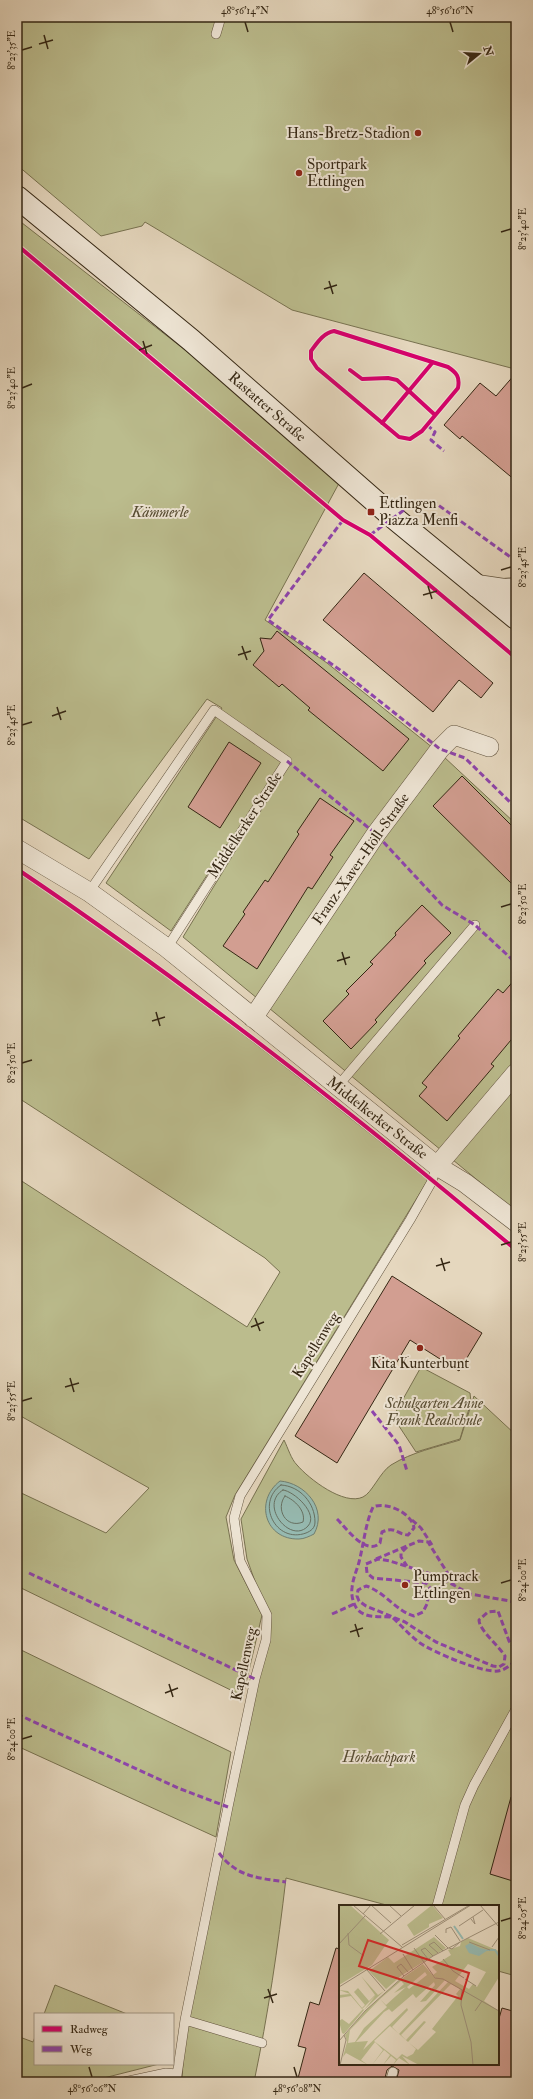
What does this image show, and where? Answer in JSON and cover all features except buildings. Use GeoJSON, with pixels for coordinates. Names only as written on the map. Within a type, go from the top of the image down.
{"type":"FeatureCollection","features":[{"type":"Feature","properties":{"kind":"main road","name":"Rastatter Straße"},"geometry":{"type":"LineString","coordinates":[[17,197],[191,340],[393,517],[516,618]]}},
{"type":"Feature","properties":{"kind":"main road"},"geometry":{"type":"LineString","coordinates":[[477,586],[504,590],[516,590]]}},
{"type":"Feature","properties":{"kind":"street","name":"Franz-Xaver-Höll-Straße"},"geometry":{"type":"LineString","coordinates":[[253,1018],[376,834],[440,749],[454,735],[489,747]]}},
{"type":"Feature","properties":{"kind":"street","name":"Middelkerker Straße"},"geometry":{"type":"LineString","coordinates":[[17,849],[89,892],[167,948],[336,1087],[437,1166],[465,1183],[516,1222]]}},
{"type":"Feature","properties":{"kind":"street"},"geometry":{"type":"LineString","coordinates":[[437,1166],[516,1073]]}},
{"type":"Feature","properties":{"kind":"lane"},"geometry":{"type":"LineString","coordinates":[[216,34],[221,17]]}},
{"type":"Feature","properties":{"kind":"lane","name":"Middelkerker Straße"},"geometry":{"type":"LineString","coordinates":[[89,892],[214,710],[287,761],[167,948]]}},
{"type":"Feature","properties":{"kind":"lane"},"geometry":{"type":"LineString","coordinates":[[336,1087],[475,925]]}},
{"type":"Feature","properties":{"kind":"lane","name":"Kapellenweg"},"geometry":{"type":"LineString","coordinates":[[124,2082],[166,2073],[176,2078],[185,2020],[255,1679],[266,1640],[267,1615],[240,1561],[234,1518],[240,1496],[417,1208],[431,1183],[437,1166]]}},
{"type":"Feature","properties":{"kind":"lane"},"geometry":{"type":"LineString","coordinates":[[438,1905],[465,1805],[474,1785],[516,1709]]}},
{"type":"Feature","properties":{"kind":"lane"},"geometry":{"type":"LineString","coordinates":[[185,2020],[262,2043]]}},
{"type":"Feature","properties":{"kind":"lane"},"geometry":{"type":"LineString","coordinates":[[390,2082],[393,2072]]}},
{"type":"Feature","properties":{"kind":"green space","name":"Sportpark Ettlingen"},"geometry":{"type":"Polygon","coordinates":[[[17,17],[516,17],[516,367],[511,368],[292,310],[145,222],[142,226],[101,236],[17,165],[17,17]]]}},
{"type":"Feature","properties":{"kind":"green space","name":"Kämmerle"},"geometry":{"type":"Polygon","coordinates":[[[17,219],[344,474],[265,620],[327,663],[443,756],[516,824],[516,1212],[183,937],[236,850],[227,844],[171,931],[106,883],[222,708],[207,699],[89,859],[17,816],[17,219]]]}},
{"type":"Feature","properties":{"kind":"green space"},"geometry":{"type":"Polygon","coordinates":[[[17,872],[123,945],[175,983],[328,1100],[428,1180],[235,1495],[226,1517],[234,1560],[262,1615],[243,1696],[17,1586],[17,1491],[106,1533],[149,1488],[17,1414],[17,1178],[247,1327],[280,1272],[265,1258],[17,1097],[17,872]]]}},
{"type":"Feature","properties":{"kind":"green space","name":"Schulgarten Anne Frank Realschule"},"geometry":{"type":"Polygon","coordinates":[[[421,1367],[470,1393],[471,1402],[460,1439],[416,1452],[393,1417],[421,1367]]]}},
{"type":"Feature","properties":{"kind":"green space","name":"Horbachpark"},"geometry":{"type":"Polygon","coordinates":[[[474,1396],[516,1435],[516,1976],[499,1971],[499,1905],[386,1905],[286,1878],[280,1930],[264,2032],[254,2082],[182,2082],[185,2020],[267,1615],[247,1559],[241,1519],[284,1440],[295,1463],[318,1484],[337,1495],[355,1499],[366,1495],[383,1472],[399,1460],[416,1453],[460,1440],[474,1396]]]}},
{"type":"Feature","properties":{"kind":"green space"},"geometry":{"type":"Polygon","coordinates":[[[17,1648],[231,1752],[216,1837],[17,1746],[17,1648]]]}},
{"type":"Feature","properties":{"kind":"green space"},"geometry":{"type":"Polygon","coordinates":[[[55,1985],[125,2013],[44,2013],[55,1985]]]}},
{"type":"Feature","properties":{"kind":"green space"},"geometry":{"type":"Polygon","coordinates":[[[17,2036],[33,2042],[34,2040],[34,2065],[155,2065],[88,2082],[17,2082],[17,2036]]]}},
{"type":"Feature","properties":{"kind":"water"},"geometry":{"type":"Polygon","coordinates":[[[280,1481],[298,1487],[312,1499],[318,1515],[318,1525],[314,1534],[301,1539],[287,1538],[278,1533],[271,1526],[267,1518],[267,1499],[272,1489],[280,1481]]]}},
{"type":"Feature","properties":{"kind":"marked path"},"geometry":{"type":"LineString","coordinates":[[427,425],[435,432],[431,440],[444,451]]}},
{"type":"Feature","properties":{"kind":"marked path"},"geometry":{"type":"LineString","coordinates":[[370,535],[415,502],[434,502],[516,561]]}},
{"type":"Feature","properties":{"kind":"marked path"},"geometry":{"type":"LineString","coordinates":[[343,520],[268,620],[343,672],[440,749],[465,758],[516,808]]}},
{"type":"Feature","properties":{"kind":"marked path"},"geometry":{"type":"LineString","coordinates":[[287,761],[376,834],[442,905],[475,925],[516,963]]}},
{"type":"Feature","properties":{"kind":"marked path"},"geometry":{"type":"LineString","coordinates":[[372,1411],[399,1445],[407,1471]]}},
{"type":"Feature","properties":{"kind":"marked path"},"geometry":{"type":"LineString","coordinates":[[337,1519],[357,1540],[363,1544],[369,1546],[375,1546],[380,1543],[382,1532],[393,1530],[408,1535],[414,1528],[409,1518],[404,1513],[391,1507],[373,1507],[365,1532],[364,1538],[363,1545],[359,1562],[353,1580],[353,1602],[357,1609],[369,1616],[392,1617],[409,1634],[426,1647],[481,1669],[491,1671],[503,1670],[516,1660]]}},
{"type":"Feature","properties":{"kind":"marked path"},"geometry":{"type":"LineString","coordinates":[[412,1520],[421,1528],[432,1545]]}},
{"type":"Feature","properties":{"kind":"marked path"},"geometry":{"type":"LineString","coordinates":[[376,1559],[419,1541],[428,1542],[455,1585]]}},
{"type":"Feature","properties":{"kind":"marked path"},"geometry":{"type":"LineString","coordinates":[[407,1547],[401,1553],[401,1557],[407,1566]]}},
{"type":"Feature","properties":{"kind":"marked path"},"geometry":{"type":"LineString","coordinates":[[516,1603],[470,1594],[437,1576],[390,1561],[378,1559],[366,1564],[367,1573],[373,1578],[426,1583],[430,1588],[427,1604],[423,1612],[414,1616],[408,1614],[379,1593],[366,1586],[358,1590],[357,1596],[359,1601],[366,1606],[405,1622],[436,1642],[493,1666],[499,1667],[504,1664],[505,1656],[482,1628],[479,1620],[488,1612],[498,1611],[509,1641],[516,1650]]}},
{"type":"Feature","properties":{"kind":"marked path"},"geometry":{"type":"LineString","coordinates":[[29,1573],[255,1679]]}},
{"type":"Feature","properties":{"kind":"marked path"},"geometry":{"type":"LineString","coordinates":[[332,1614],[354,1604]]}},
{"type":"Feature","properties":{"kind":"marked path"},"geometry":{"type":"LineString","coordinates":[[17,1714],[178,1788],[228,1807]]}},
{"type":"Feature","properties":{"kind":"marked path"},"geometry":{"type":"LineString","coordinates":[[219,1853],[226,1861],[241,1872],[257,1877],[286,1882]]}},
{"type":"Feature","properties":{"kind":"cycle path"},"geometry":{"type":"LineString","coordinates":[[17,245],[343,520],[370,535],[516,658]]}},
{"type":"Feature","properties":{"kind":"cycle path"},"geometry":{"type":"LineString","coordinates":[[334,331],[448,367],[454,371],[457,376],[459,381],[458,388],[422,431],[410,439],[399,437],[317,368],[311,359],[311,351],[318,342],[323,336],[334,331]]}},
{"type":"Feature","properties":{"kind":"cycle path"},"geometry":{"type":"LineString","coordinates":[[382,423],[433,362]]}},
{"type":"Feature","properties":{"kind":"cycle path"},"geometry":{"type":"LineString","coordinates":[[350,370],[362,379],[388,378],[397,380],[435,415]]}},
{"type":"Feature","properties":{"kind":"cycle path"},"geometry":{"type":"LineString","coordinates":[[17,869],[146,959],[272,1053],[395,1150],[516,1250]]}},
{"type":"Feature","properties":{"kind":"place","name":"Hans-Bretz-Stadion"},"geometry":{"type":"Point","coordinates":[418,133]}},
{"type":"Feature","properties":{"kind":"place","name":"Sportpark Ettlingen"},"geometry":{"type":"Point","coordinates":[299,173]}},
{"type":"Feature","properties":{"kind":"place","name":"Ettlingen Piazza Menfi"},"geometry":{"type":"Point","coordinates":[371,512]}},
{"type":"Feature","properties":{"kind":"place","name":"Kita Kunterbunt"},"geometry":{"type":"Point","coordinates":[420,1348]}},
{"type":"Feature","properties":{"kind":"place","name":"Pumptrack Ettlingen"},"geometry":{"type":"Point","coordinates":[405,1585]}}]}
